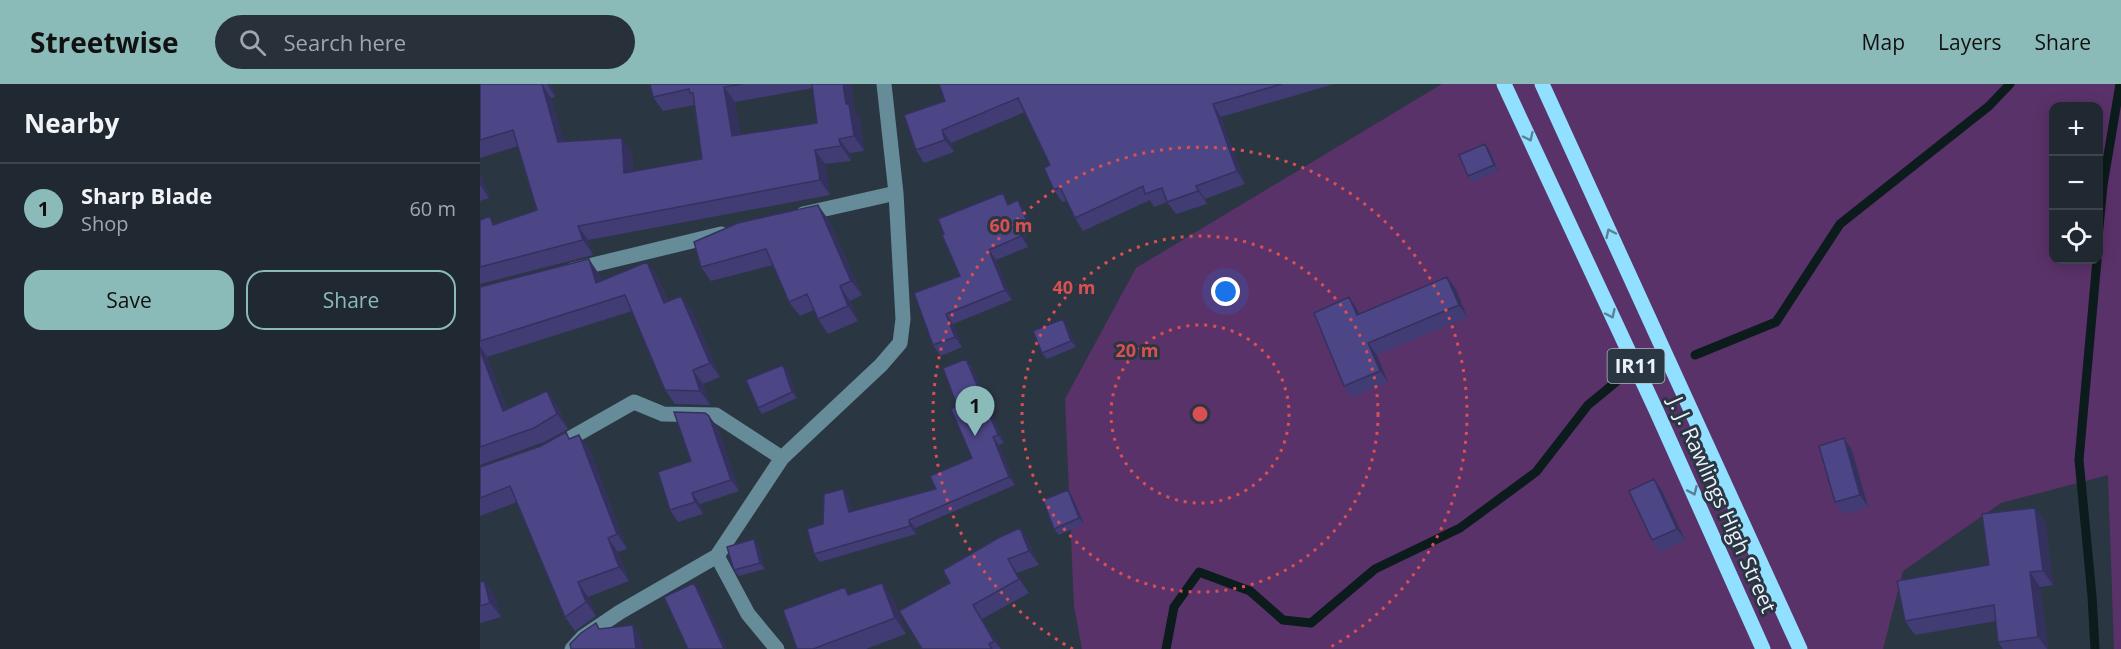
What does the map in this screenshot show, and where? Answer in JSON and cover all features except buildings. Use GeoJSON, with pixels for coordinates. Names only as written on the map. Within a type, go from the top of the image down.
{"type":"FeatureCollection","features":[{"type":"Feature","properties":{"kind":"main road","name":"J. J. Rawlings High Street"},"geometry":{"type":"LineString","coordinates":[[1504,84],[1656,410],[1763,649]]}},
{"type":"Feature","properties":{"kind":"main road","name":"J. J. Rawlings High Street"},"geometry":{"type":"LineString","coordinates":[[1542,84],[1800,649]]}},
{"type":"Feature","properties":{"kind":"street"},"geometry":{"type":"LineString","coordinates":[[572,649],[583,638],[620,612],[717,556],[782,458],[881,365],[900,343],[903,319],[896,193],[884,84]]}},
{"type":"Feature","properties":{"kind":"street"},"geometry":{"type":"LineString","coordinates":[[788,218],[896,193]]}},
{"type":"Feature","properties":{"kind":"street"},"geometry":{"type":"LineString","coordinates":[[562,272],[733,231]]}},
{"type":"Feature","properties":{"kind":"street"},"geometry":{"type":"LineString","coordinates":[[536,455],[548,451],[634,402],[663,414],[716,415],[782,458]]}},
{"type":"Feature","properties":{"kind":"street"},"geometry":{"type":"LineString","coordinates":[[717,556],[748,614],[777,649]]}},
{"type":"Feature","properties":{"kind":"shaded area"},"geometry":{"type":"Polygon","coordinates":[[[1442,84],[2121,84],[2121,649],[2114,649],[2108,475],[2001,503],[1903,571],[1883,649],[1082,649],[1074,606],[1065,399],[1136,268],[1442,84]]]}},
{"type":"Feature","properties":{"kind":"waterway"},"geometry":{"type":"LineString","coordinates":[[1695,355],[1776,322],[1840,224],[1989,106],[2010,84]]}},
{"type":"Feature","properties":{"kind":"waterway"},"geometry":{"type":"LineString","coordinates":[[2101,210],[2120,84]]}},
{"type":"Feature","properties":{"kind":"waterway"},"geometry":{"type":"LineString","coordinates":[[2095,649],[2079,460],[2097,264]]}},
{"type":"Feature","properties":{"kind":"waterway"},"geometry":{"type":"LineString","coordinates":[[1166,649],[1174,607],[1199,572],[1250,591],[1283,620],[1311,623],[1375,569],[1460,528],[1536,472],[1588,405],[1616,382]]}},
{"type":"Feature","properties":{"kind":"place","name":"Sharp Blade"},"geometry":{"type":"Point","coordinates":[975,436]}}]}
